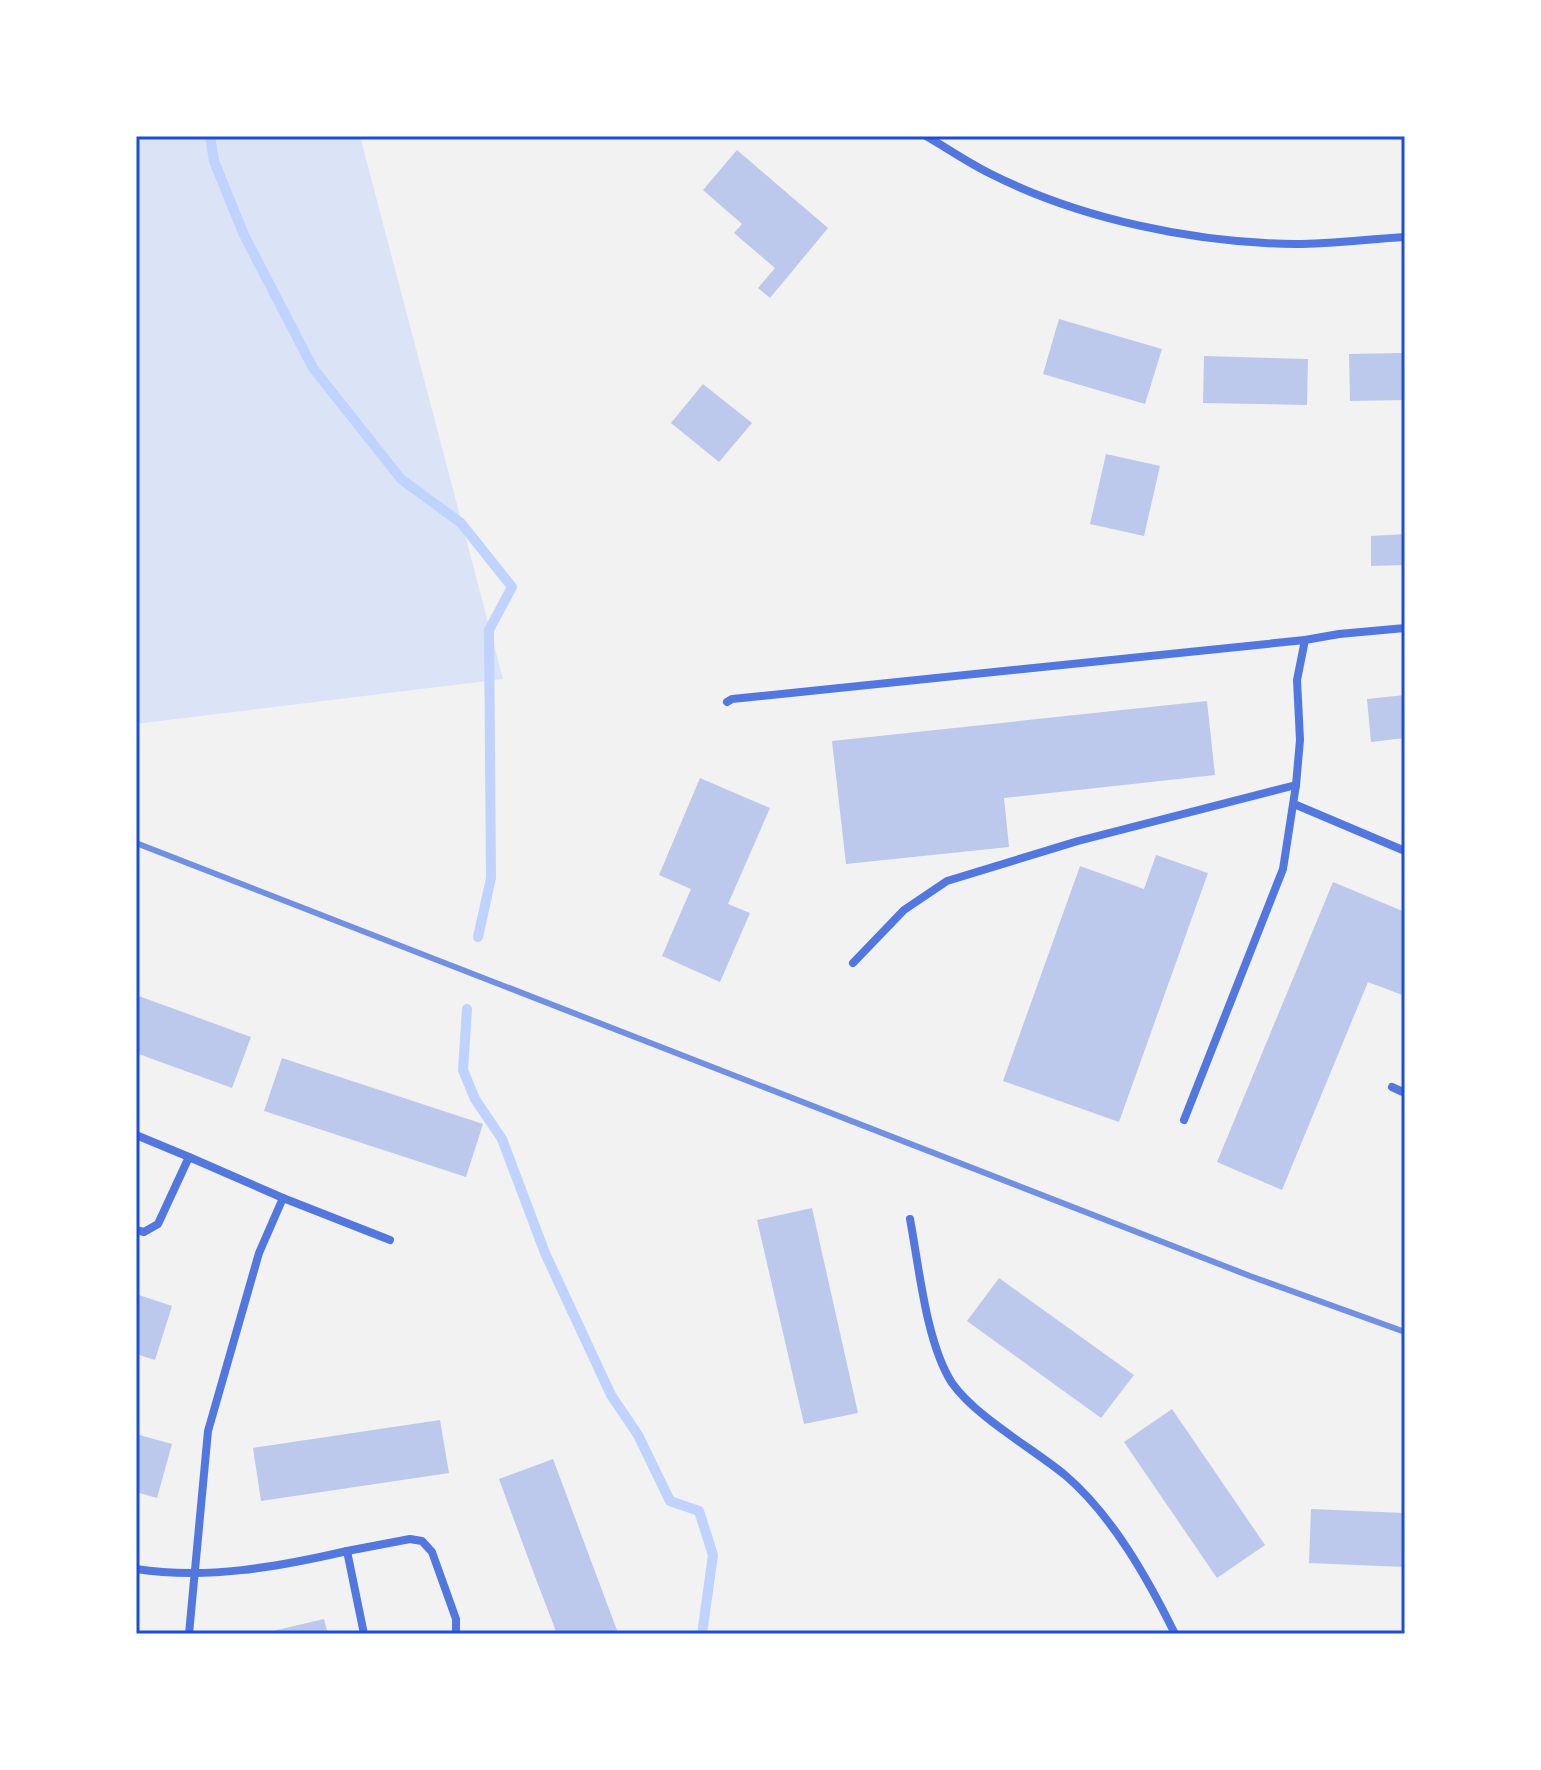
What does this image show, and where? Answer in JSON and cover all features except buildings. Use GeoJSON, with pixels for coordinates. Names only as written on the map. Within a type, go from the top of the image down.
{"type":"FeatureCollection","features":[{"type":"Feature","properties":{"kind":"street"},"geometry":{"type":"LineString","coordinates":[[926,136],[990,174],[1072,207],[1172,232],[1298,244],[1405,237]]}},
{"type":"Feature","properties":{"kind":"street"},"geometry":{"type":"LineString","coordinates":[[727,702],[732,699],[1405,628]]}},
{"type":"Feature","properties":{"kind":"street"},"geometry":{"type":"LineString","coordinates":[[1184,1120],[1283,869],[1296,785],[1300,740],[1297,680],[1305,640]]}},
{"type":"Feature","properties":{"kind":"street"},"geometry":{"type":"LineString","coordinates":[[853,963],[904,910],[947,881],[1078,841],[1296,785]]}},
{"type":"Feature","properties":{"kind":"street"},"geometry":{"type":"LineString","coordinates":[[1294,804],[1405,851]]}},
{"type":"Feature","properties":{"kind":"street"},"geometry":{"type":"LineString","coordinates":[[1392,1087],[1405,1093]]}},
{"type":"Feature","properties":{"kind":"street"},"geometry":{"type":"LineString","coordinates":[[136,1135],[390,1240]]}},
{"type":"Feature","properties":{"kind":"street"},"geometry":{"type":"LineString","coordinates":[[136,1230],[144,1232],[158,1224],[189,1157]]}},
{"type":"Feature","properties":{"kind":"street"},"geometry":{"type":"LineString","coordinates":[[189,1634],[208,1431],[259,1253],[283,1198]]}},
{"type":"Feature","properties":{"kind":"street"},"geometry":{"type":"LineString","coordinates":[[910,1219],[935,1346],[953,1383],[976,1408],[1067,1477],[1096,1509],[1132,1555],[1175,1634]]}},
{"type":"Feature","properties":{"kind":"street"},"geometry":{"type":"LineString","coordinates":[[136,1569],[193,1575],[231,1572],[410,1539],[422,1541],[432,1552],[456,1619],[456,1634]]}},
{"type":"Feature","properties":{"kind":"street"},"geometry":{"type":"LineString","coordinates":[[347,1551],[364,1634]]}},
{"type":"Feature","properties":{"kind":"shaded area"},"geometry":{"type":"Polygon","coordinates":[[[136,136],[360,136],[503,679],[136,724],[136,136]]]}},
{"type":"Feature","properties":{"kind":"waterway"},"geometry":{"type":"LineString","coordinates":[[210,136],[214,161],[244,235],[313,368],[401,479],[461,523],[512,587],[489,630],[491,878],[478,937]]}},
{"type":"Feature","properties":{"kind":"waterway"},"geometry":{"type":"LineString","coordinates":[[467,1009],[463,1070],[475,1099],[502,1139],[545,1253],[611,1395],[638,1435],[670,1501],[699,1511],[713,1555],[702,1634]]}},
{"type":"Feature","properties":{"kind":"railway"},"geometry":{"type":"LineString","coordinates":[[136,843],[1250,1276],[1405,1332]]}}]}
